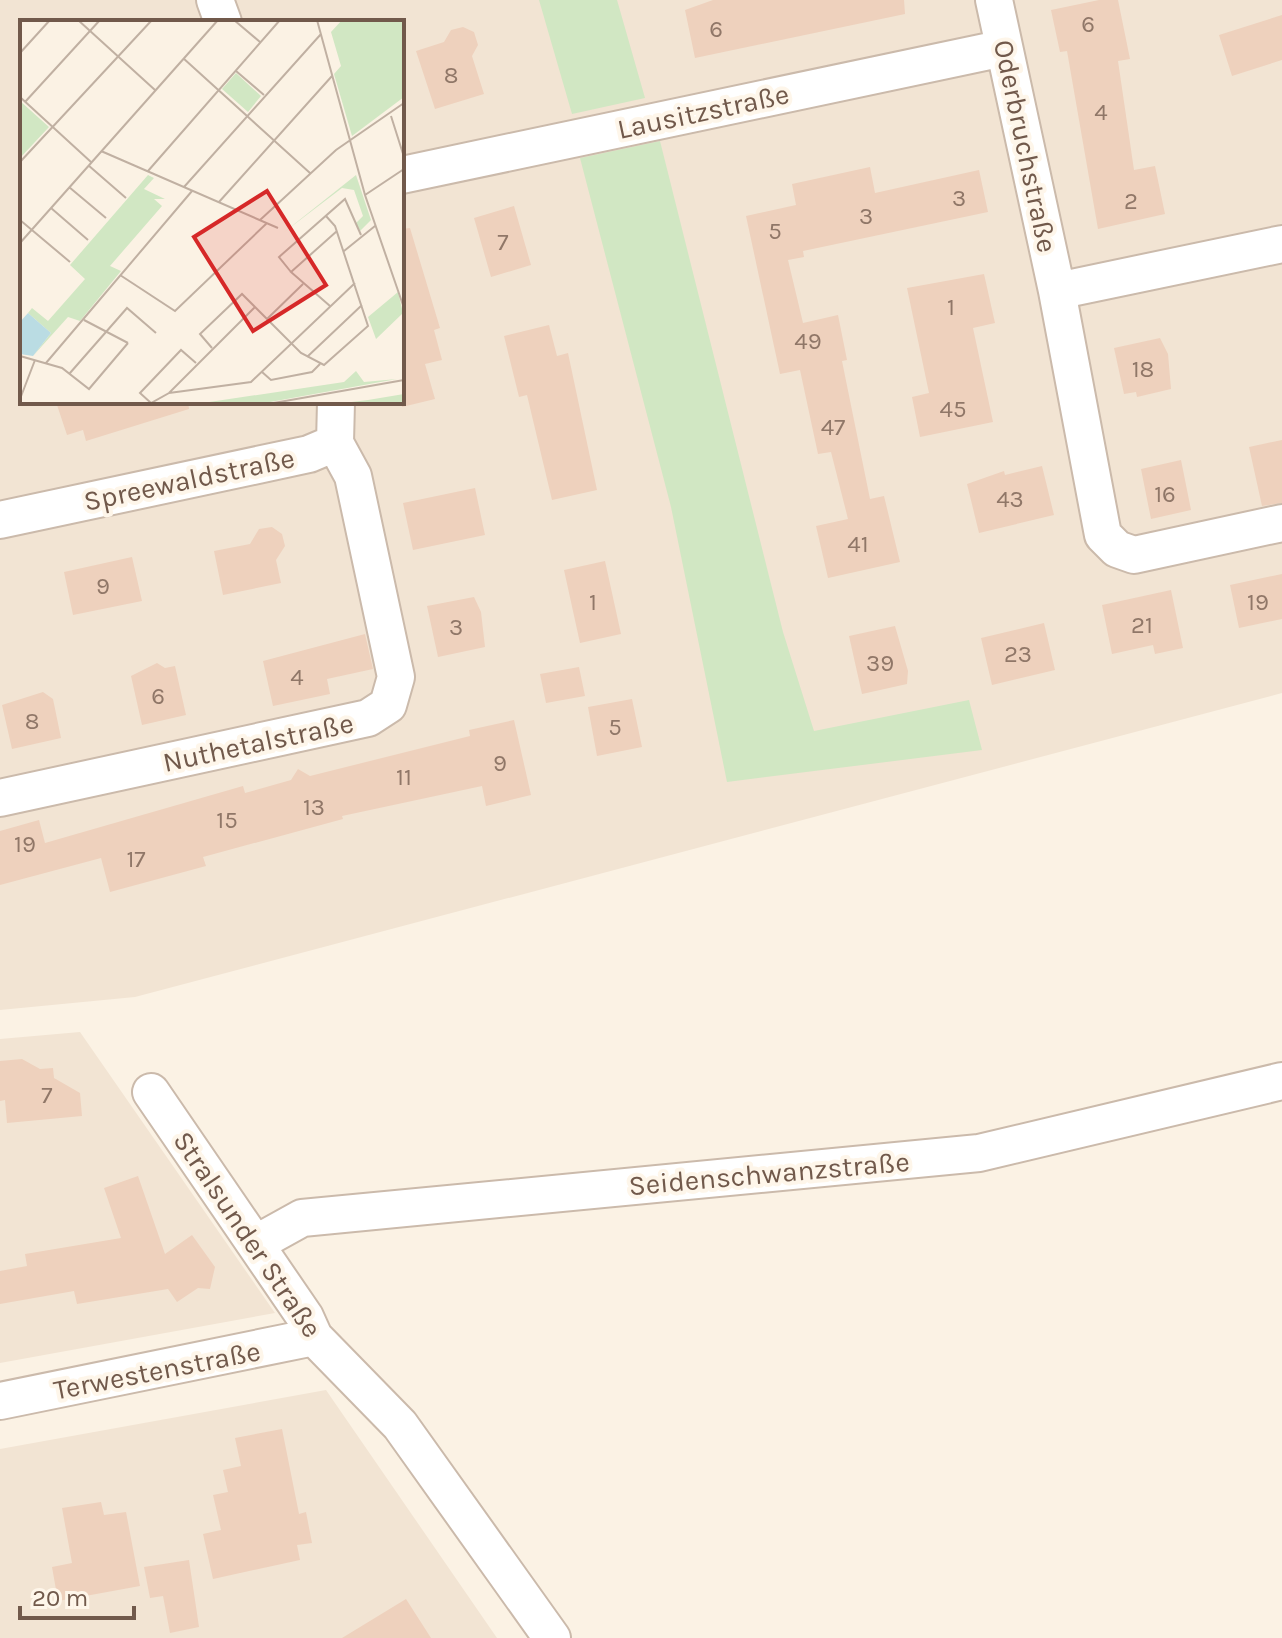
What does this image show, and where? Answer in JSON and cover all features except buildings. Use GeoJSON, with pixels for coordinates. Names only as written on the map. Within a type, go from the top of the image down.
{"type":"FeatureCollection","features":[{"type":"Feature","properties":{"kind":"street"},"geometry":{"type":"LineString","coordinates":[[215,0],[222,20]]}},
{"type":"Feature","properties":{"kind":"street","name":"Oderbruchstraße"},"geometry":{"type":"LineString","coordinates":[[994,0],[1057,291],[1103,535],[1117,549],[1134,555],[1282,523]]}},
{"type":"Feature","properties":{"kind":"street","name":"Lausitzstraße"},"geometry":{"type":"LineString","coordinates":[[404,175],[1004,48]]}},
{"type":"Feature","properties":{"kind":"street"},"geometry":{"type":"LineString","coordinates":[[1057,291],[1282,244]]}},
{"type":"Feature","properties":{"kind":"street"},"geometry":{"type":"LineString","coordinates":[[335,443],[336,404]]}},
{"type":"Feature","properties":{"kind":"street","name":"Spreewaldstraße"},"geometry":{"type":"LineString","coordinates":[[0,520],[309,454],[335,443]]}},
{"type":"Feature","properties":{"kind":"street","name":"Nuthetalstraße"},"geometry":{"type":"LineString","coordinates":[[0,798],[368,718],[388,705],[396,677],[353,476],[335,443]]}},
{"type":"Feature","properties":{"kind":"street","name":"Seidenschwanzstraße"},"geometry":{"type":"LineString","coordinates":[[255,1244],[302,1218],[979,1153],[1282,1081]]}},
{"type":"Feature","properties":{"kind":"street","name":"Stralsunder Straße"},"geometry":{"type":"LineString","coordinates":[[151,1092],[305,1317],[314,1337],[400,1425],[552,1638]]}},
{"type":"Feature","properties":{"kind":"street","name":"Terwestenstraße"},"geometry":{"type":"LineString","coordinates":[[0,1401],[314,1337]]}},
{"type":"Feature","properties":{"kind":"shaded area"},"geometry":{"type":"Polygon","coordinates":[[[0,0],[1282,0],[1282,693],[135,997],[0,1010],[0,0]]]}},
{"type":"Feature","properties":{"kind":"shaded area"},"geometry":{"type":"Polygon","coordinates":[[[80,1032],[275,1313],[0,1363],[0,1039],[80,1032]]]}},
{"type":"Feature","properties":{"kind":"shaded area"},"geometry":{"type":"Polygon","coordinates":[[[326,1390],[497,1638],[0,1638],[0,1449],[326,1390]]]}},
{"type":"Feature","properties":{"kind":"green space"},"geometry":{"type":"Polygon","coordinates":[[[539,0],[617,0],[645,98],[572,114],[539,0]]]}},
{"type":"Feature","properties":{"kind":"green space"},"geometry":{"type":"Polygon","coordinates":[[[660,141],[783,632],[814,731],[969,700],[982,750],[727,782],[671,507],[580,158],[660,141]]]}}]}
